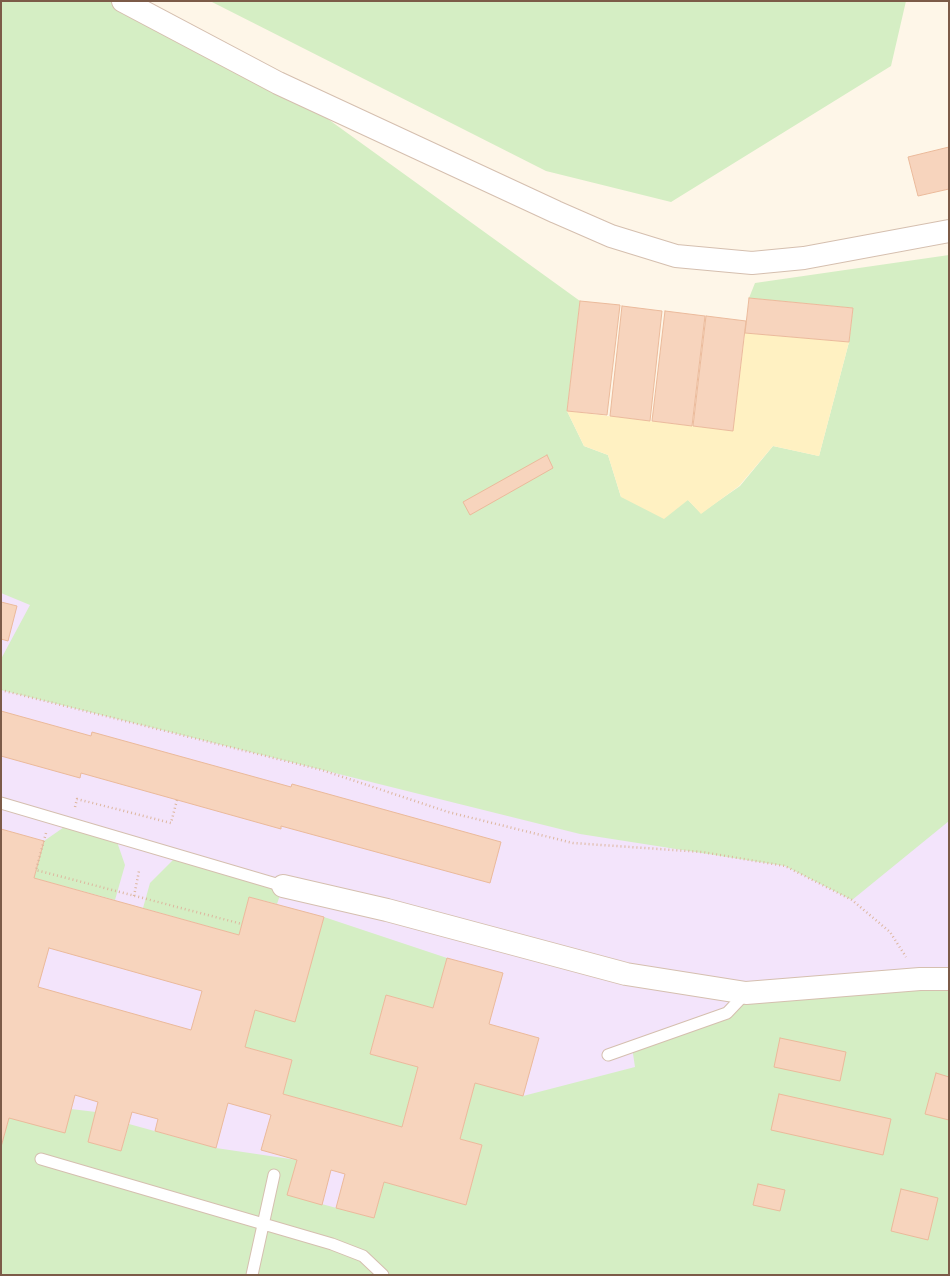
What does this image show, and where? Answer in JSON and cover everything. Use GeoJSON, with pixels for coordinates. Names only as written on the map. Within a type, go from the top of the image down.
{"type":"FeatureCollection","features":[{"type":"Feature","properties":{"kind":"street"},"geometry":{"type":"LineString","coordinates":[[123,1],[278,83],[556,212],[611,236],[676,256],[752,263],[804,258],[949,231]]}},
{"type":"Feature","properties":{"kind":"street"},"geometry":{"type":"LineString","coordinates":[[283,886],[388,910],[626,974],[746,993],[920,979],[949,979]]}},
{"type":"Feature","properties":{"kind":"lane"},"geometry":{"type":"LineString","coordinates":[[1,803],[283,886]]}},
{"type":"Feature","properties":{"kind":"lane"},"geometry":{"type":"LineString","coordinates":[[608,1055],[728,1013],[746,993]]}},
{"type":"Feature","properties":{"kind":"lane"},"geometry":{"type":"LineString","coordinates":[[41,1159],[264,1223],[363,1256],[383,1275]]}},
{"type":"Feature","properties":{"kind":"lane"},"geometry":{"type":"LineString","coordinates":[[252,1275],[274,1175]]}},
{"type":"Feature","properties":{"kind":"path"},"geometry":{"type":"LineString","coordinates":[[1,690],[322,770],[448,812],[573,843],[702,852],[785,866],[852,900],[890,932],[920,979]]}},
{"type":"Feature","properties":{"kind":"path"},"geometry":{"type":"LineString","coordinates":[[70,823],[77,799],[171,823],[177,800]]}},
{"type":"Feature","properties":{"kind":"path"},"geometry":{"type":"LineString","coordinates":[[51,818],[36,870],[242,924]]}},
{"type":"Feature","properties":{"kind":"path"},"geometry":{"type":"LineString","coordinates":[[134,896],[139,871]]}},
{"type":"Feature","properties":{"kind":"shaded area"},"geometry":{"type":"Polygon","coordinates":[[[1,569],[949,784],[949,1275],[1,1275],[1,569]]]}},
{"type":"Feature","properties":{"kind":"green space"},"geometry":{"type":"Polygon","coordinates":[[[1,1],[123,1],[278,83],[580,301],[567,411],[584,446],[608,455],[621,497],[688,500],[701,513],[740,486],[773,446],[819,456],[849,342],[853,308],[749,298],[755,283],[949,255],[949,821],[852,900],[785,866],[580,834],[1,690],[1,659],[30,605],[1,593],[1,1]]]}},
{"type":"Feature","properties":{"kind":"green space"},"geometry":{"type":"Polygon","coordinates":[[[210,1],[906,1],[891,66],[671,202],[546,171],[210,1]]]}},
{"type":"Feature","properties":{"kind":"green space"},"geometry":{"type":"Polygon","coordinates":[[[70,823],[115,836],[125,865],[115,900],[34,878],[44,841],[70,823]]]}},
{"type":"Feature","properties":{"kind":"green space"},"geometry":{"type":"Polygon","coordinates":[[[178,855],[283,886],[277,904],[249,897],[239,935],[143,908],[150,883],[178,855]]]}},
{"type":"Feature","properties":{"kind":"green space"},"geometry":{"type":"Polygon","coordinates":[[[324,917],[447,958],[433,1008],[386,995],[370,1054],[418,1067],[402,1127],[283,1094],[292,1060],[245,1047],[255,1010],[295,1021],[324,917]]]}},
{"type":"Feature","properties":{"kind":"green space"},"geometry":{"type":"Polygon","coordinates":[[[949,987],[949,1275],[1,1275],[1,1147],[9,1118],[71,1109],[96,1112],[88,1142],[121,1151],[129,1124],[216,1148],[297,1160],[288,1195],[374,1218],[384,1182],[466,1205],[482,1145],[460,1139],[475,1083],[523,1096],[635,1067],[632,1047],[727,1013],[746,993],[949,987]]]}},
{"type":"Feature","properties":{"kind":"sand"},"geometry":{"type":"Polygon","coordinates":[[[745,333],[849,342],[819,456],[773,446],[739,486],[701,514],[688,500],[664,519],[621,497],[608,455],[584,446],[567,411],[733,431],[745,333]]]}},
{"type":"Feature","properties":{"kind":"building"},"geometry":{"type":"Polygon","coordinates":[[[949,147],[949,189],[918,196],[908,157],[949,147]]]}},
{"type":"Feature","properties":{"kind":"building"},"geometry":{"type":"Polygon","coordinates":[[[749,298],[853,308],[849,342],[745,333],[749,298]]]}},
{"type":"Feature","properties":{"kind":"building"},"geometry":{"type":"Polygon","coordinates":[[[580,301],[620,305],[607,415],[567,411],[580,301]]]}},
{"type":"Feature","properties":{"kind":"building"},"geometry":{"type":"Polygon","coordinates":[[[622,306],[662,311],[650,421],[610,416],[622,306]]]}},
{"type":"Feature","properties":{"kind":"building"},"geometry":{"type":"Polygon","coordinates":[[[665,311],[705,316],[692,426],[652,421],[665,311]]]}},
{"type":"Feature","properties":{"kind":"building"},"geometry":{"type":"Polygon","coordinates":[[[706,316],[746,321],[733,431],[693,426],[706,316]]]}},
{"type":"Feature","properties":{"kind":"building"},"geometry":{"type":"Polygon","coordinates":[[[547,455],[553,468],[470,515],[463,502],[547,455]]]}},
{"type":"Feature","properties":{"kind":"building"},"geometry":{"type":"Polygon","coordinates":[[[1,602],[17,606],[8,641],[1,639],[1,602]]]}},
{"type":"Feature","properties":{"kind":"building"},"geometry":{"type":"Polygon","coordinates":[[[1,711],[91,736],[92,732],[291,787],[292,784],[501,842],[490,883],[281,826],[281,829],[81,773],[80,778],[1,756],[1,711]]]}},
{"type":"Feature","properties":{"kind":"building"},"geometry":{"type":"Polygon","coordinates":[[[1,829],[44,841],[34,878],[239,935],[249,897],[324,917],[295,1022],[255,1010],[245,1047],[292,1060],[283,1094],[402,1127],[418,1067],[370,1054],[386,995],[433,1008],[447,958],[503,973],[489,1024],[539,1038],[523,1096],[475,1083],[460,1139],[482,1145],[466,1205],[384,1182],[374,1218],[336,1208],[345,1174],[331,1170],[322,1205],[287,1195],[297,1160],[261,1150],[271,1115],[228,1103],[216,1148],[155,1131],[158,1119],[132,1112],[121,1151],[88,1142],[98,1102],[75,1095],[65,1133],[9,1118],[1,1147],[1,829]],[[49,948],[38,987],[191,1030],[202,991],[49,948]]]}},
{"type":"Feature","properties":{"kind":"building"},"geometry":{"type":"Polygon","coordinates":[[[780,1038],[846,1052],[840,1081],[774,1067],[780,1038]]]}},
{"type":"Feature","properties":{"kind":"building"},"geometry":{"type":"Polygon","coordinates":[[[936,1073],[949,1077],[949,1120],[925,1114],[936,1073]]]}},
{"type":"Feature","properties":{"kind":"building"},"geometry":{"type":"Polygon","coordinates":[[[779,1094],[891,1119],[883,1155],[771,1130],[779,1094]]]}},
{"type":"Feature","properties":{"kind":"building"},"geometry":{"type":"Polygon","coordinates":[[[758,1184],[785,1190],[780,1211],[753,1205],[758,1184]]]}},
{"type":"Feature","properties":{"kind":"building"},"geometry":{"type":"Polygon","coordinates":[[[901,1189],[938,1198],[928,1240],[891,1231],[901,1189]]]}}]}
